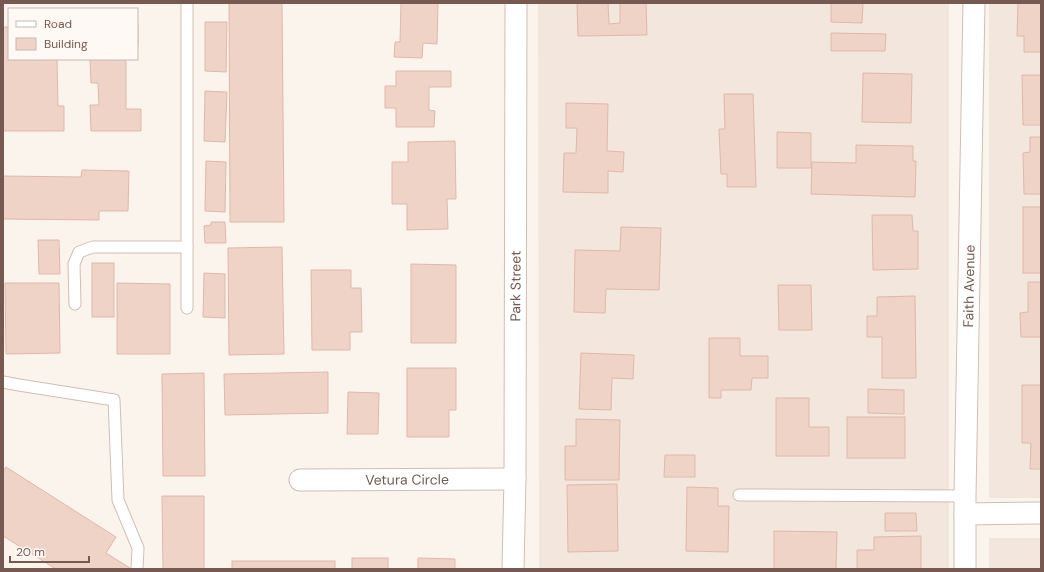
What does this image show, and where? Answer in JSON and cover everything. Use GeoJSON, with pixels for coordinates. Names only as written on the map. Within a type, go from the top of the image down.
{"type":"FeatureCollection","features":[{"type":"Feature","properties":{"kind":"street","name":"Park Street"},"geometry":{"type":"LineString","coordinates":[[513,569],[515,479],[516,3]]}},
{"type":"Feature","properties":{"kind":"street","name":"Faith Avenue"},"geometry":{"type":"LineString","coordinates":[[965,569],[974,3]]}},
{"type":"Feature","properties":{"kind":"street","name":"Vetura Circle"},"geometry":{"type":"LineString","coordinates":[[300,480],[515,479]]}},
{"type":"Feature","properties":{"kind":"street"},"geometry":{"type":"LineString","coordinates":[[965,505],[1041,513]]}},
{"type":"Feature","properties":{"kind":"lane"},"geometry":{"type":"LineString","coordinates":[[187,3],[187,308]]}},
{"type":"Feature","properties":{"kind":"lane"},"geometry":{"type":"LineString","coordinates":[[75,304],[74,264],[79,252],[93,247],[187,247]]}},
{"type":"Feature","properties":{"kind":"lane"},"geometry":{"type":"LineString","coordinates":[[3,382],[19,386],[114,400],[118,500],[138,548],[137,569]]}},
{"type":"Feature","properties":{"kind":"lane"},"geometry":{"type":"LineString","coordinates":[[739,495],[965,505]]}},
{"type":"Feature","properties":{"kind":"shaded area"},"geometry":{"type":"Polygon","coordinates":[[[538,3],[949,3],[949,569],[539,569],[538,3]]]}},
{"type":"Feature","properties":{"kind":"shaded area"},"geometry":{"type":"Polygon","coordinates":[[[989,3],[1041,3],[1041,498],[989,498],[989,3]]]}},
{"type":"Feature","properties":{"kind":"shaded area"},"geometry":{"type":"Polygon","coordinates":[[[989,538],[1041,538],[1041,569],[989,569],[989,538]]]}},
{"type":"Feature","properties":{"kind":"building"},"geometry":{"type":"Polygon","coordinates":[[[229,3],[282,3],[284,222],[230,222],[229,3]]]}},
{"type":"Feature","properties":{"kind":"building"},"geometry":{"type":"Polygon","coordinates":[[[401,3],[438,3],[437,44],[423,43],[422,58],[394,57],[395,42],[400,42],[401,3]]]}},
{"type":"Feature","properties":{"kind":"building"},"geometry":{"type":"Polygon","coordinates":[[[577,3],[608,3],[609,24],[620,23],[620,3],[646,3],[647,35],[578,36],[577,3]]]}},
{"type":"Feature","properties":{"kind":"building"},"geometry":{"type":"Polygon","coordinates":[[[831,3],[863,3],[862,23],[831,22],[831,3]]]}},
{"type":"Feature","properties":{"kind":"building"},"geometry":{"type":"Polygon","coordinates":[[[1018,3],[1041,3],[1041,52],[1024,52],[1024,36],[1017,36],[1018,3]]]}},
{"type":"Feature","properties":{"kind":"building"},"geometry":{"type":"Polygon","coordinates":[[[205,22],[227,22],[226,72],[205,71],[205,22]]]}},
{"type":"Feature","properties":{"kind":"building"},"geometry":{"type":"Polygon","coordinates":[[[3,27],[8,27],[8,60],[57,60],[58,106],[64,106],[64,131],[3,131],[3,27]]]}},
{"type":"Feature","properties":{"kind":"building"},"geometry":{"type":"Polygon","coordinates":[[[831,33],[886,34],[885,51],[831,51],[831,33]]]}},
{"type":"Feature","properties":{"kind":"building"},"geometry":{"type":"Polygon","coordinates":[[[90,60],[126,60],[126,109],[141,109],[141,131],[91,131],[90,105],[99,105],[98,83],[91,83],[90,60]]]}},
{"type":"Feature","properties":{"kind":"building"},"geometry":{"type":"Polygon","coordinates":[[[396,71],[451,71],[451,87],[429,87],[429,110],[435,111],[434,127],[396,127],[396,108],[385,108],[385,86],[396,86],[396,71]]]}},
{"type":"Feature","properties":{"kind":"building"},"geometry":{"type":"Polygon","coordinates":[[[863,73],[912,74],[911,123],[862,122],[863,73]]]}},
{"type":"Feature","properties":{"kind":"building"},"geometry":{"type":"Polygon","coordinates":[[[1022,75],[1041,75],[1041,125],[1023,125],[1022,75]]]}},
{"type":"Feature","properties":{"kind":"building"},"geometry":{"type":"Polygon","coordinates":[[[205,91],[227,92],[225,142],[204,141],[205,91]]]}},
{"type":"Feature","properties":{"kind":"building"},"geometry":{"type":"Polygon","coordinates":[[[724,94],[753,94],[756,187],[727,187],[727,174],[721,174],[719,129],[725,129],[724,94]]]}},
{"type":"Feature","properties":{"kind":"building"},"geometry":{"type":"Polygon","coordinates":[[[566,103],[608,104],[607,151],[624,152],[623,172],[608,171],[608,193],[563,192],[564,153],[576,153],[577,128],[566,128],[566,103]]]}},
{"type":"Feature","properties":{"kind":"building"},"geometry":{"type":"Polygon","coordinates":[[[777,132],[811,133],[811,168],[777,168],[777,132]]]}},
{"type":"Feature","properties":{"kind":"building"},"geometry":{"type":"Polygon","coordinates":[[[1030,137],[1041,137],[1041,194],[1024,194],[1023,153],[1030,152],[1030,137]]]}},
{"type":"Feature","properties":{"kind":"building"},"geometry":{"type":"Polygon","coordinates":[[[455,141],[456,199],[447,199],[448,229],[407,230],[407,204],[392,204],[392,162],[408,162],[408,142],[455,141]]]}},
{"type":"Feature","properties":{"kind":"building"},"geometry":{"type":"Polygon","coordinates":[[[856,145],[913,146],[913,161],[916,161],[915,197],[811,194],[812,162],[856,163],[856,145]]]}},
{"type":"Feature","properties":{"kind":"building"},"geometry":{"type":"Polygon","coordinates":[[[206,161],[226,162],[225,212],[205,211],[206,161]]]}},
{"type":"Feature","properties":{"kind":"building"},"geometry":{"type":"Polygon","coordinates":[[[82,170],[129,171],[128,211],[99,211],[99,220],[3,219],[3,176],[81,177],[82,170]]]}},
{"type":"Feature","properties":{"kind":"building"},"geometry":{"type":"Polygon","coordinates":[[[1023,207],[1041,207],[1041,273],[1023,273],[1023,207]]]}},
{"type":"Feature","properties":{"kind":"building"},"geometry":{"type":"Polygon","coordinates":[[[872,215],[912,215],[913,231],[918,231],[918,269],[873,270],[872,215]]]}},
{"type":"Feature","properties":{"kind":"building"},"geometry":{"type":"Polygon","coordinates":[[[211,222],[225,222],[226,243],[205,243],[204,226],[211,225],[211,222]]]}},
{"type":"Feature","properties":{"kind":"building"},"geometry":{"type":"Polygon","coordinates":[[[621,227],[661,228],[659,290],[606,289],[605,313],[574,312],[575,250],[620,251],[621,227]]]}},
{"type":"Feature","properties":{"kind":"building"},"geometry":{"type":"Polygon","coordinates":[[[38,240],[59,240],[60,274],[39,274],[38,240]]]}},
{"type":"Feature","properties":{"kind":"building"},"geometry":{"type":"Polygon","coordinates":[[[282,247],[284,354],[229,355],[228,248],[282,247]]]}},
{"type":"Feature","properties":{"kind":"building"},"geometry":{"type":"Polygon","coordinates":[[[92,263],[114,263],[114,317],[92,317],[92,263]]]}},
{"type":"Feature","properties":{"kind":"building"},"geometry":{"type":"Polygon","coordinates":[[[411,264],[456,265],[456,343],[411,343],[411,264]]]}},
{"type":"Feature","properties":{"kind":"building"},"geometry":{"type":"Polygon","coordinates":[[[311,270],[351,270],[351,288],[361,288],[362,332],[350,332],[350,350],[312,350],[311,270]]]}},
{"type":"Feature","properties":{"kind":"building"},"geometry":{"type":"Polygon","coordinates":[[[204,273],[225,274],[225,318],[203,317],[204,273]]]}},
{"type":"Feature","properties":{"kind":"building"},"geometry":{"type":"Polygon","coordinates":[[[1028,282],[1041,282],[1041,337],[1021,337],[1020,313],[1028,312],[1028,282]]]}},
{"type":"Feature","properties":{"kind":"building"},"geometry":{"type":"Polygon","coordinates":[[[5,283],[59,283],[60,353],[6,354],[5,283]]]}},
{"type":"Feature","properties":{"kind":"building"},"geometry":{"type":"Polygon","coordinates":[[[117,283],[170,284],[170,354],[117,354],[117,283]]]}},
{"type":"Feature","properties":{"kind":"building"},"geometry":{"type":"Polygon","coordinates":[[[778,285],[811,285],[812,330],[779,330],[778,285]]]}},
{"type":"Feature","properties":{"kind":"building"},"geometry":{"type":"Polygon","coordinates":[[[915,296],[916,378],[882,378],[882,337],[867,337],[867,316],[877,316],[877,297],[915,296]]]}},
{"type":"Feature","properties":{"kind":"building"},"geometry":{"type":"Polygon","coordinates":[[[709,338],[740,338],[740,356],[768,356],[768,378],[752,378],[751,390],[721,390],[721,398],[709,398],[709,338]]]}},
{"type":"Feature","properties":{"kind":"building"},"geometry":{"type":"Polygon","coordinates":[[[581,353],[634,355],[633,379],[612,378],[611,410],[579,409],[581,353]]]}},
{"type":"Feature","properties":{"kind":"building"},"geometry":{"type":"Polygon","coordinates":[[[407,368],[456,368],[456,410],[449,410],[449,437],[407,437],[407,368]]]}},
{"type":"Feature","properties":{"kind":"building"},"geometry":{"type":"Polygon","coordinates":[[[328,372],[328,413],[225,415],[224,374],[328,372]]]}},
{"type":"Feature","properties":{"kind":"building"},"geometry":{"type":"Polygon","coordinates":[[[204,373],[205,476],[163,476],[162,374],[204,373]]]}},
{"type":"Feature","properties":{"kind":"building"},"geometry":{"type":"Polygon","coordinates":[[[1022,385],[1041,385],[1041,469],[1030,469],[1031,443],[1022,443],[1022,385]]]}},
{"type":"Feature","properties":{"kind":"building"},"geometry":{"type":"Polygon","coordinates":[[[868,389],[904,390],[904,414],[868,413],[868,389]]]}},
{"type":"Feature","properties":{"kind":"building"},"geometry":{"type":"Polygon","coordinates":[[[348,392],[379,393],[378,434],[347,434],[348,392]]]}},
{"type":"Feature","properties":{"kind":"building"},"geometry":{"type":"Polygon","coordinates":[[[776,398],[809,398],[809,427],[829,427],[829,456],[776,456],[776,398]]]}},
{"type":"Feature","properties":{"kind":"building"},"geometry":{"type":"Polygon","coordinates":[[[847,417],[905,417],[905,458],[847,458],[847,417]]]}},
{"type":"Feature","properties":{"kind":"building"},"geometry":{"type":"Polygon","coordinates":[[[576,419],[620,420],[619,480],[565,480],[565,446],[576,446],[576,419]]]}},
{"type":"Feature","properties":{"kind":"building"},"geometry":{"type":"Polygon","coordinates":[[[665,455],[695,455],[695,477],[664,477],[665,455]]]}},
{"type":"Feature","properties":{"kind":"building"},"geometry":{"type":"Polygon","coordinates":[[[6,467],[116,537],[106,553],[130,568],[56,569],[3,536],[3,471],[6,467]]]}},
{"type":"Feature","properties":{"kind":"building"},"geometry":{"type":"Polygon","coordinates":[[[617,484],[618,551],[568,552],[567,485],[617,484]]]}},
{"type":"Feature","properties":{"kind":"building"},"geometry":{"type":"Polygon","coordinates":[[[687,487],[718,488],[718,506],[729,506],[728,552],[686,551],[687,487]]]}},
{"type":"Feature","properties":{"kind":"building"},"geometry":{"type":"Polygon","coordinates":[[[162,496],[204,496],[204,569],[163,569],[162,496]]]}},
{"type":"Feature","properties":{"kind":"building"},"geometry":{"type":"Polygon","coordinates":[[[885,513],[916,513],[917,531],[885,531],[885,513]]]}},
{"type":"Feature","properties":{"kind":"building"},"geometry":{"type":"Polygon","coordinates":[[[774,531],[837,532],[836,569],[774,569],[774,531]]]}},
{"type":"Feature","properties":{"kind":"building"},"geometry":{"type":"Polygon","coordinates":[[[921,536],[921,569],[857,569],[857,550],[874,550],[874,537],[921,536]]]}},
{"type":"Feature","properties":{"kind":"building"},"geometry":{"type":"Polygon","coordinates":[[[352,558],[388,558],[388,569],[352,569],[352,558]]]}},
{"type":"Feature","properties":{"kind":"building"},"geometry":{"type":"Polygon","coordinates":[[[418,558],[455,559],[455,569],[418,569],[418,558]]]}},
{"type":"Feature","properties":{"kind":"building"},"geometry":{"type":"Polygon","coordinates":[[[232,561],[335,561],[335,569],[232,569],[232,561]]]}}]}
